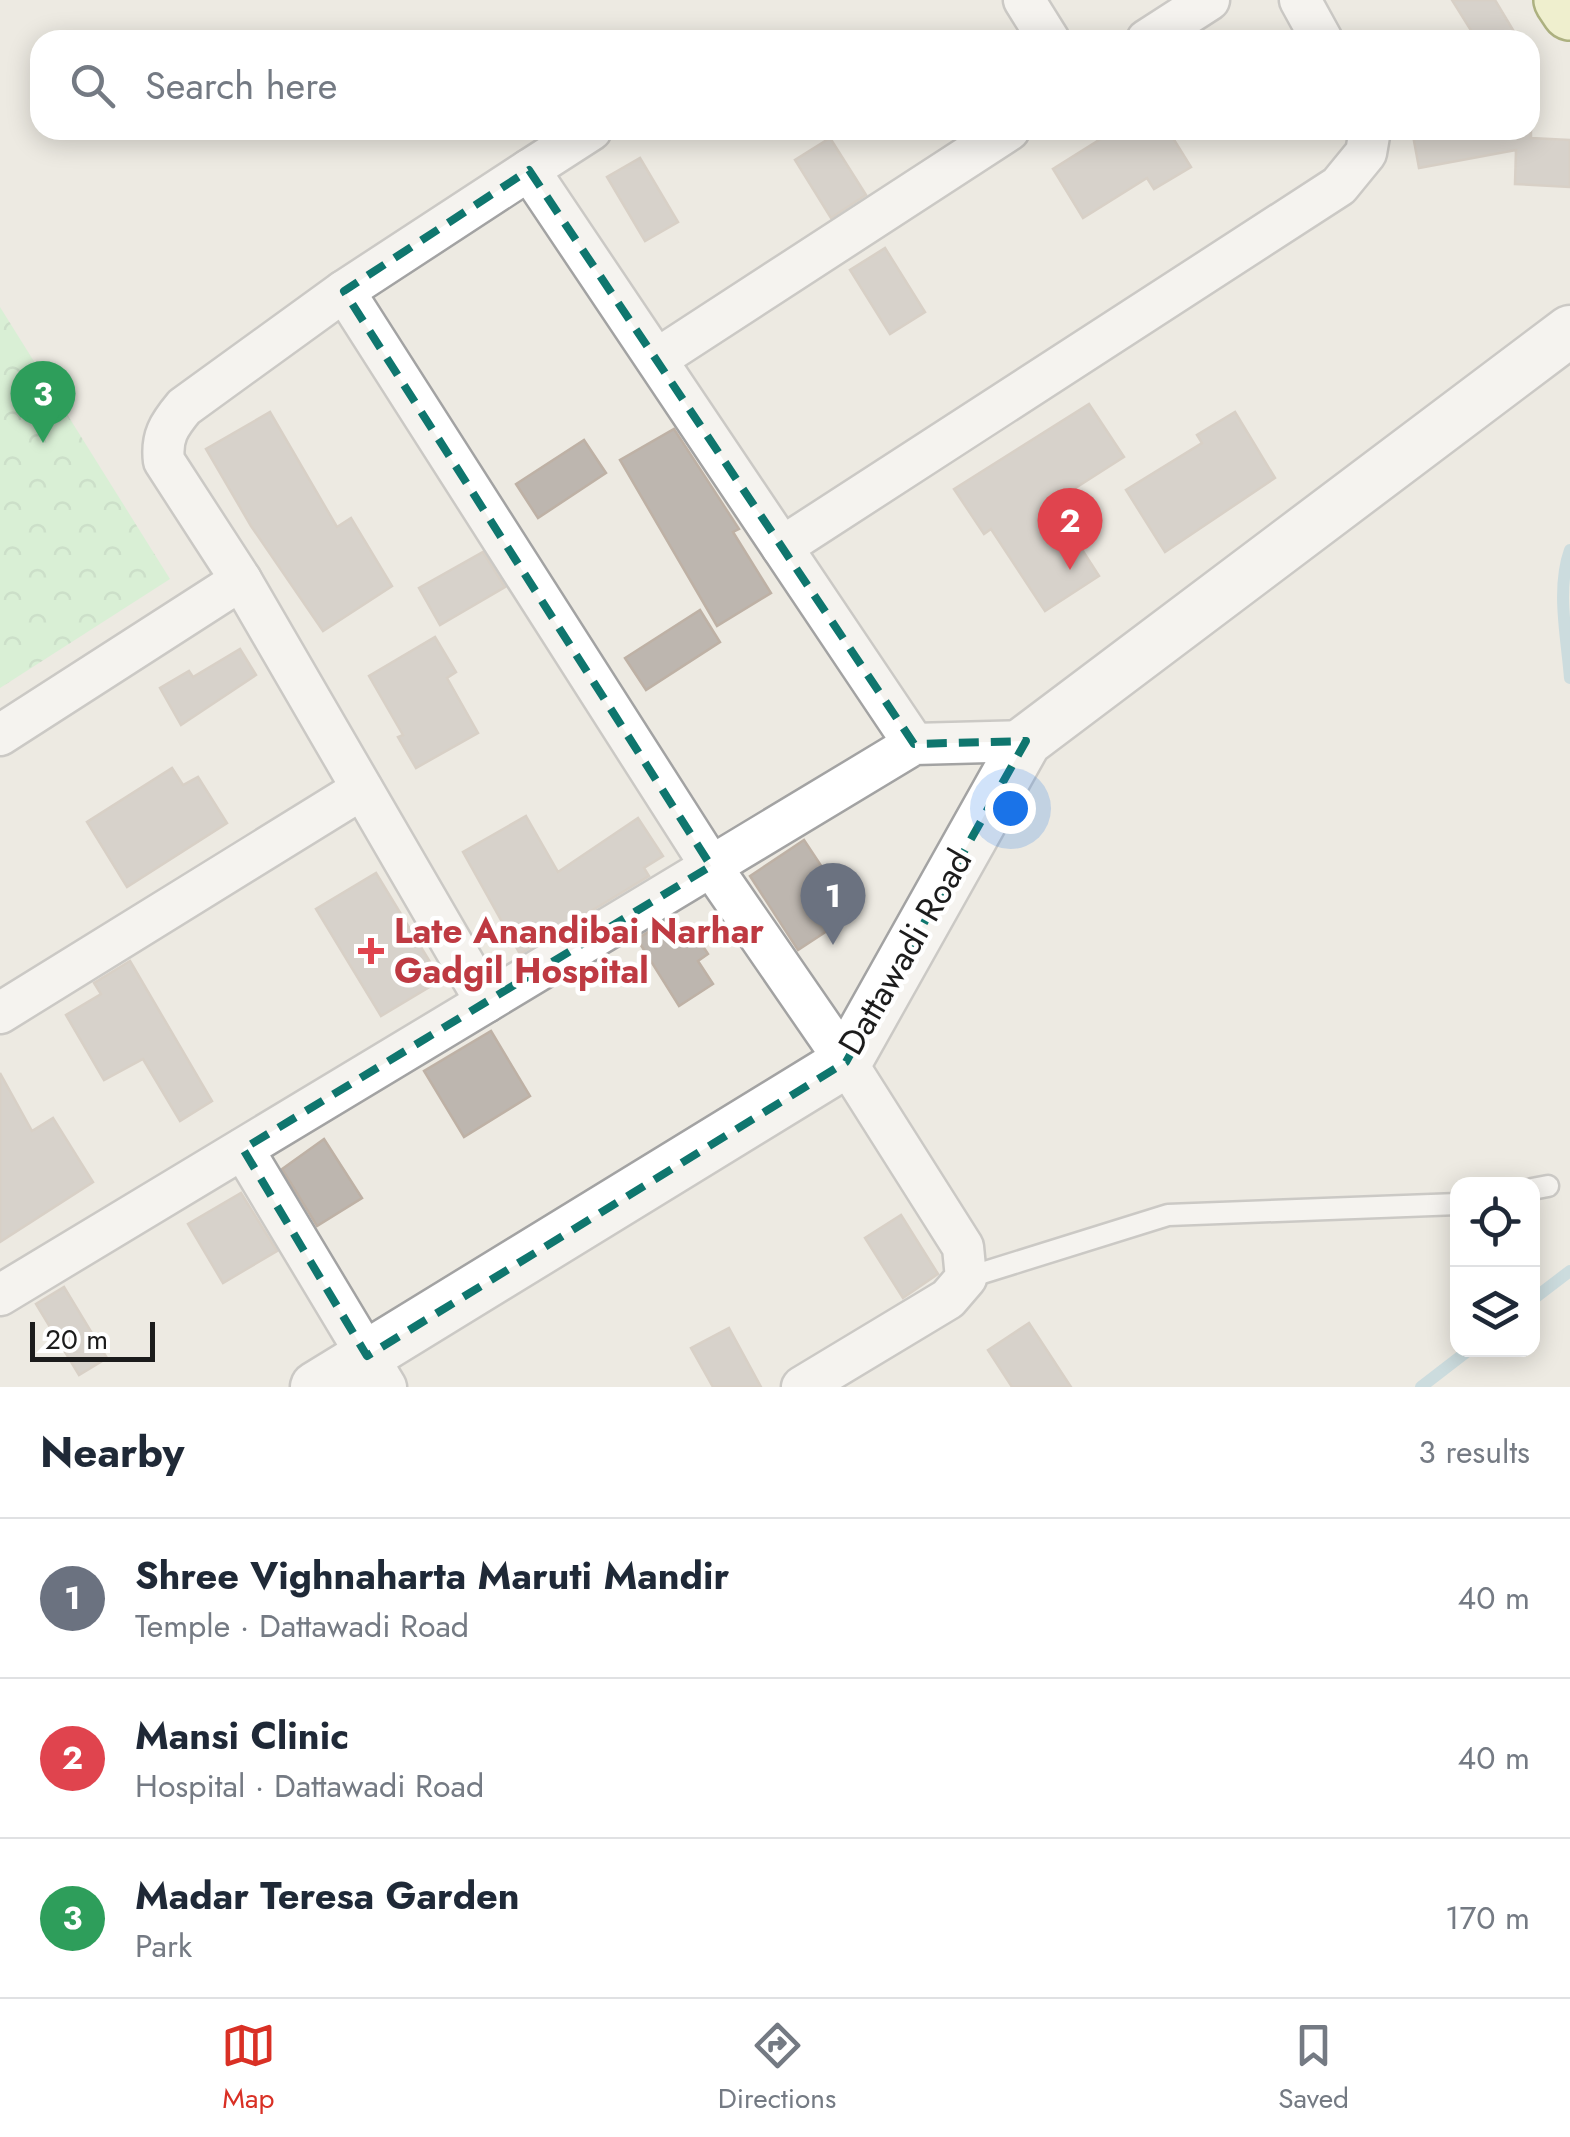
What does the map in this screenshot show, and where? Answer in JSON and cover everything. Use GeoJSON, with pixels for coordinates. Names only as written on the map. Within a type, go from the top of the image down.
{"type":"FeatureCollection","features":[{"type":"Feature","properties":{"kind":"main road"},"geometry":{"type":"LineString","coordinates":[[1562,0],[1570,12]]}},
{"type":"Feature","properties":{"kind":"street"},"geometry":{"type":"LineString","coordinates":[[1024,0],[1044,30]]}},
{"type":"Feature","properties":{"kind":"street"},"geometry":{"type":"LineString","coordinates":[[1162,30],[1209,0]]}},
{"type":"Feature","properties":{"kind":"street"},"geometry":{"type":"LineString","coordinates":[[1300,0],[1316,30]]}},
{"type":"Feature","properties":{"kind":"street"},"geometry":{"type":"LineString","coordinates":[[486,1002],[241,580],[164,460],[167,429],[184,407],[344,291],[576,140]]}},
{"type":"Feature","properties":{"kind":"street"},"geometry":{"type":"LineString","coordinates":[[657,359],[994,140]]}},
{"type":"Feature","properties":{"kind":"street"},"geometry":{"type":"LineString","coordinates":[[782,547],[1340,186],[1366,153],[1368,140]]}},
{"type":"Feature","properties":{"kind":"street"},"geometry":{"type":"LineString","coordinates":[[529,170],[914,744]]}},
{"type":"Feature","properties":{"kind":"street"},"geometry":{"type":"LineString","coordinates":[[344,291],[712,866],[846,1062],[963,1247],[966,1278],[948,1299],[802,1387]]}},
{"type":"Feature","properties":{"kind":"street","name":"Dattawadi Road"},"geometry":{"type":"LineString","coordinates":[[316,1387],[377,1372],[846,1062],[1026,741],[1570,330]]}},
{"type":"Feature","properties":{"kind":"street"},"geometry":{"type":"LineString","coordinates":[[0,734],[241,580]]}},
{"type":"Feature","properties":{"kind":"street"},"geometry":{"type":"LineString","coordinates":[[0,1296],[914,744],[1026,741]]}},
{"type":"Feature","properties":{"kind":"street"},"geometry":{"type":"LineString","coordinates":[[0,1013],[362,789]]}},
{"type":"Feature","properties":{"kind":"street"},"geometry":{"type":"LineString","coordinates":[[244,1149],[377,1372]]}},
{"type":"Feature","properties":{"kind":"lane"},"geometry":{"type":"LineString","coordinates":[[966,1278],[1168,1215],[1450,1204]]}},
{"type":"Feature","properties":{"kind":"highlighted area"},"geometry":{"type":"Polygon","coordinates":[[[529,170],[914,744],[1026,741],[846,1062],[367,1356],[243,1149],[711,866],[344,291],[529,170]]]}},
{"type":"Feature","properties":{"kind":"green space"},"geometry":{"type":"Polygon","coordinates":[[[0,307],[170,579],[0,688],[0,307]]]}},
{"type":"Feature","properties":{"kind":"building"},"geometry":{"type":"Polygon","coordinates":[[[1452,0],[1495,0],[1513,30],[1471,30],[1452,0]]]}},
{"type":"Feature","properties":{"kind":"building"},"geometry":{"type":"Polygon","coordinates":[[[831,140],[866,195],[831,218],[795,160],[831,140]]]}},
{"type":"Feature","properties":{"kind":"building"},"geometry":{"type":"Polygon","coordinates":[[[1099,140],[1174,140],[1191,167],[1154,189],[1147,178],[1083,218],[1053,169],[1099,140]]]}},
{"type":"Feature","properties":{"kind":"building"},"geometry":{"type":"Polygon","coordinates":[[[1414,140],[1570,140],[1570,187],[1515,184],[1516,150],[1419,168],[1414,140]]]}},
{"type":"Feature","properties":{"kind":"building"},"geometry":{"type":"Polygon","coordinates":[[[640,158],[678,222],[645,241],[607,177],[640,158]]]}},
{"type":"Feature","properties":{"kind":"building"},"geometry":{"type":"Polygon","coordinates":[[[885,248],[925,312],[890,334],[850,270],[885,248]]]}},
{"type":"Feature","properties":{"kind":"building"},"geometry":{"type":"Polygon","coordinates":[[[1089,404],[1124,457],[1052,503],[1099,576],[1045,611],[991,529],[984,534],[954,489],[1089,404]]]}},
{"type":"Feature","properties":{"kind":"building"},"geometry":{"type":"Polygon","coordinates":[[[270,412],[337,527],[351,518],[392,586],[323,631],[251,526],[206,449],[270,412]]]}},
{"type":"Feature","properties":{"kind":"building"},"geometry":{"type":"Polygon","coordinates":[[[1235,412],[1275,478],[1165,552],[1126,490],[1202,443],[1197,435],[1235,412]]]}},
{"type":"Feature","properties":{"kind":"building"},"geometry":{"type":"Polygon","coordinates":[[[674,429],[739,529],[733,532],[771,593],[717,626],[620,460],[674,429]]]}},
{"type":"Feature","properties":{"kind":"building"},"geometry":{"type":"Polygon","coordinates":[[[584,440],[606,473],[538,518],[516,484],[584,440]]]}},
{"type":"Feature","properties":{"kind":"building"},"geometry":{"type":"Polygon","coordinates":[[[483,552],[505,587],[440,625],[419,588],[483,552]]]}},
{"type":"Feature","properties":{"kind":"building"},"geometry":{"type":"Polygon","coordinates":[[[700,610],[720,642],[646,690],[625,658],[700,610]]]}},
{"type":"Feature","properties":{"kind":"building"},"geometry":{"type":"Polygon","coordinates":[[[435,637],[456,672],[447,678],[478,733],[416,768],[398,737],[403,735],[369,676],[435,637]]]}},
{"type":"Feature","properties":{"kind":"building"},"geometry":{"type":"Polygon","coordinates":[[[240,649],[256,675],[181,725],[160,688],[189,671],[193,677],[240,649]]]}},
{"type":"Feature","properties":{"kind":"building"},"geometry":{"type":"Polygon","coordinates":[[[172,768],[183,785],[198,777],[227,823],[127,887],[87,822],[172,768]]]}},
{"type":"Feature","properties":{"kind":"building"},"geometry":{"type":"Polygon","coordinates":[[[526,816],[558,872],[638,818],[663,856],[644,868],[649,876],[520,954],[463,852],[526,816]]]}},
{"type":"Feature","properties":{"kind":"building"},"geometry":{"type":"Polygon","coordinates":[[[804,840],[853,914],[798,950],[750,876],[804,840]]]}},
{"type":"Feature","properties":{"kind":"building"},"geometry":{"type":"Polygon","coordinates":[[[376,873],[441,980],[381,1016],[316,909],[376,873]]]}},
{"type":"Feature","properties":{"kind":"building"},"geometry":{"type":"Polygon","coordinates":[[[674,916],[684,932],[691,928],[708,954],[698,961],[713,984],[679,1006],[637,939],[674,916]]]}},
{"type":"Feature","properties":{"kind":"building"},"geometry":{"type":"Polygon","coordinates":[[[130,961],[212,1101],[180,1121],[143,1059],[104,1080],[66,1015],[101,994],[94,983],[130,961]]]}},
{"type":"Feature","properties":{"kind":"building"},"geometry":{"type":"Polygon","coordinates":[[[491,1031],[530,1096],[464,1137],[424,1071],[491,1031]]]}},
{"type":"Feature","properties":{"kind":"building"},"geometry":{"type":"Polygon","coordinates":[[[0,1073],[32,1131],[53,1118],[93,1182],[0,1242],[0,1073]]]}},
{"type":"Feature","properties":{"kind":"building"},"geometry":{"type":"Polygon","coordinates":[[[324,1139],[362,1198],[317,1226],[282,1169],[324,1139]]]}},
{"type":"Feature","properties":{"kind":"building"},"geometry":{"type":"Polygon","coordinates":[[[241,1193],[277,1251],[223,1283],[188,1224],[241,1193]]]}},
{"type":"Feature","properties":{"kind":"building"},"geometry":{"type":"Polygon","coordinates":[[[901,1215],[938,1274],[903,1298],[865,1238],[901,1215]]]}},
{"type":"Feature","properties":{"kind":"building"},"geometry":{"type":"Polygon","coordinates":[[[64,1287],[107,1358],[79,1375],[36,1304],[64,1287]]]}},
{"type":"Feature","properties":{"kind":"building"},"geometry":{"type":"Polygon","coordinates":[[[1029,1323],[1071,1387],[1012,1387],[988,1350],[1029,1323]]]}},
{"type":"Feature","properties":{"kind":"building"},"geometry":{"type":"Polygon","coordinates":[[[729,1328],[761,1387],[713,1387],[691,1348],[729,1328]]]}},
{"type":"Feature","properties":{"kind":"waterway"},"geometry":{"type":"LineString","coordinates":[[1570,550],[1563,597],[1570,678]]}},
{"type":"Feature","properties":{"kind":"waterway"},"geometry":{"type":"LineString","coordinates":[[1540,1294],[1570,1271]]}},
{"type":"Feature","properties":{"kind":"waterway"},"geometry":{"type":"LineString","coordinates":[[1421,1387],[1460,1357]]}},
{"type":"Feature","properties":{"kind":"place","name":"Madar Teresa Garden"},"geometry":{"type":"Point","coordinates":[43,443]}},
{"type":"Feature","properties":{"kind":"place","name":"Mansi Clinic"},"geometry":{"type":"Point","coordinates":[1070,570]}},
{"type":"Feature","properties":{"kind":"place","name":"Shree Vighnaharta Maruti Mandir"},"geometry":{"type":"Point","coordinates":[833,945]}},
{"type":"Feature","properties":{"kind":"place","name":"Late Anandibai Narhar Gadgil Hospital"},"geometry":{"type":"Point","coordinates":[371,951]}}]}
